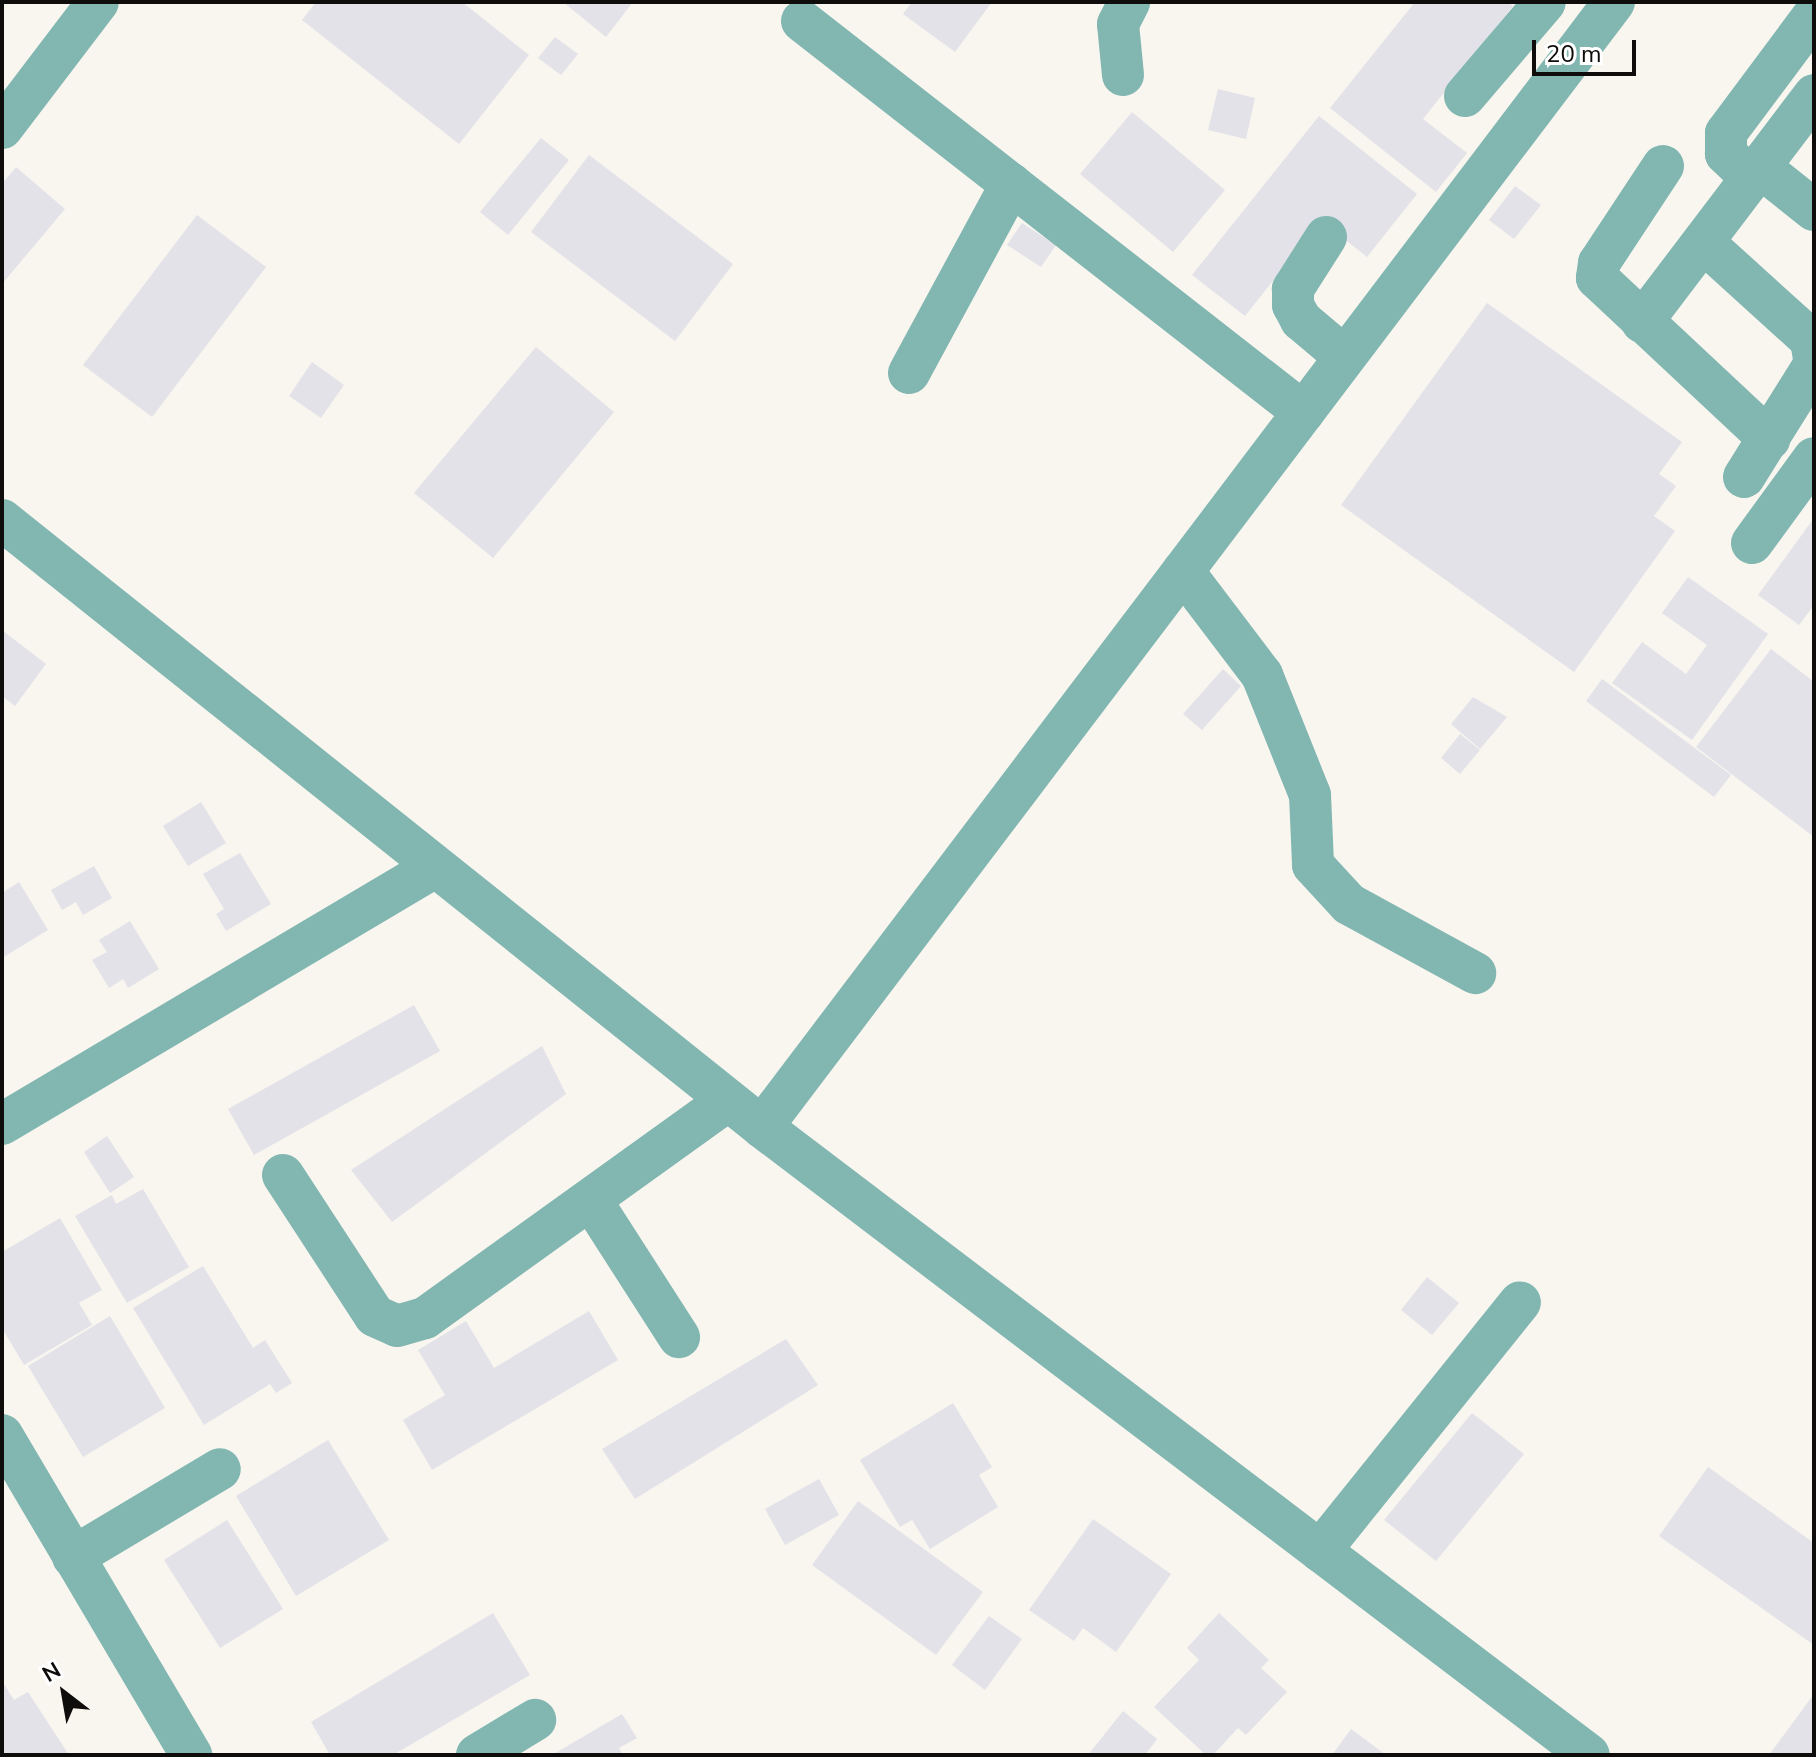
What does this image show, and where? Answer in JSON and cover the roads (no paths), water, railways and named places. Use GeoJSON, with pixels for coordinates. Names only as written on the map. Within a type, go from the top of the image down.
{"type":"FeatureCollection","features":[{"type":"Feature","properties":{"kind":"street"},"geometry":{"type":"LineString","coordinates":[[2,128],[98,2]]}},
{"type":"Feature","properties":{"kind":"street"},"geometry":{"type":"LineString","coordinates":[[1123,75],[1118,24],[1129,2]]}},
{"type":"Feature","properties":{"kind":"street"},"geometry":{"type":"LineString","coordinates":[[1465,96],[1545,2]]}},
{"type":"Feature","properties":{"kind":"street"},"geometry":{"type":"LineString","coordinates":[[762,1127],[1614,2]]}},
{"type":"Feature","properties":{"kind":"street"},"geometry":{"type":"LineString","coordinates":[[802,21],[1303,412]]}},
{"type":"Feature","properties":{"kind":"street"},"geometry":{"type":"LineString","coordinates":[[1808,34],[1723,144],[1726,154],[1814,210]]}},
{"type":"Feature","properties":{"kind":"street"},"geometry":{"type":"LineString","coordinates":[[1642,322],[1756,172],[1802,138],[1814,95]]}},
{"type":"Feature","properties":{"kind":"street"},"geometry":{"type":"LineString","coordinates":[[1663,166],[1599,263],[1597,278],[1769,439]]}},
{"type":"Feature","properties":{"kind":"street"},"geometry":{"type":"LineString","coordinates":[[909,373],[1011,184]]}},
{"type":"Feature","properties":{"kind":"street"},"geometry":{"type":"LineString","coordinates":[[1326,237],[1293,289],[1293,305],[1301,320],[1345,357]]}},
{"type":"Feature","properties":{"kind":"street"},"geometry":{"type":"LineString","coordinates":[[1703,242],[1811,340],[1814,362],[1744,477]]}},
{"type":"Feature","properties":{"kind":"street"},"geometry":{"type":"LineString","coordinates":[[1752,543],[1814,458]]}},
{"type":"Feature","properties":{"kind":"street"},"geometry":{"type":"LineString","coordinates":[[2,520],[762,1127],[1320,1551],[1576,1751]]}},
{"type":"Feature","properties":{"kind":"street"},"geometry":{"type":"LineString","coordinates":[[1183,571],[1262,675],[1310,795],[1313,865],[1349,904],[1475,973]]}},
{"type":"Feature","properties":{"kind":"street"},"geometry":{"type":"LineString","coordinates":[[2,1124],[435,867]]}},
{"type":"Feature","properties":{"kind":"street"},"geometry":{"type":"LineString","coordinates":[[283,1175],[375,1316],[397,1326],[425,1318],[728,1100]]}},
{"type":"Feature","properties":{"kind":"street"},"geometry":{"type":"LineString","coordinates":[[591,1200],[679,1337]]}},
{"type":"Feature","properties":{"kind":"street"},"geometry":{"type":"LineString","coordinates":[[1320,1551],[1520,1302]]}},
{"type":"Feature","properties":{"kind":"street"},"geometry":{"type":"LineString","coordinates":[[2,1435],[191,1755]]}},
{"type":"Feature","properties":{"kind":"street"},"geometry":{"type":"LineString","coordinates":[[73,1557],[220,1469]]}},
{"type":"Feature","properties":{"kind":"street"},"geometry":{"type":"LineString","coordinates":[[477,1755],[535,1720]]}}]}
